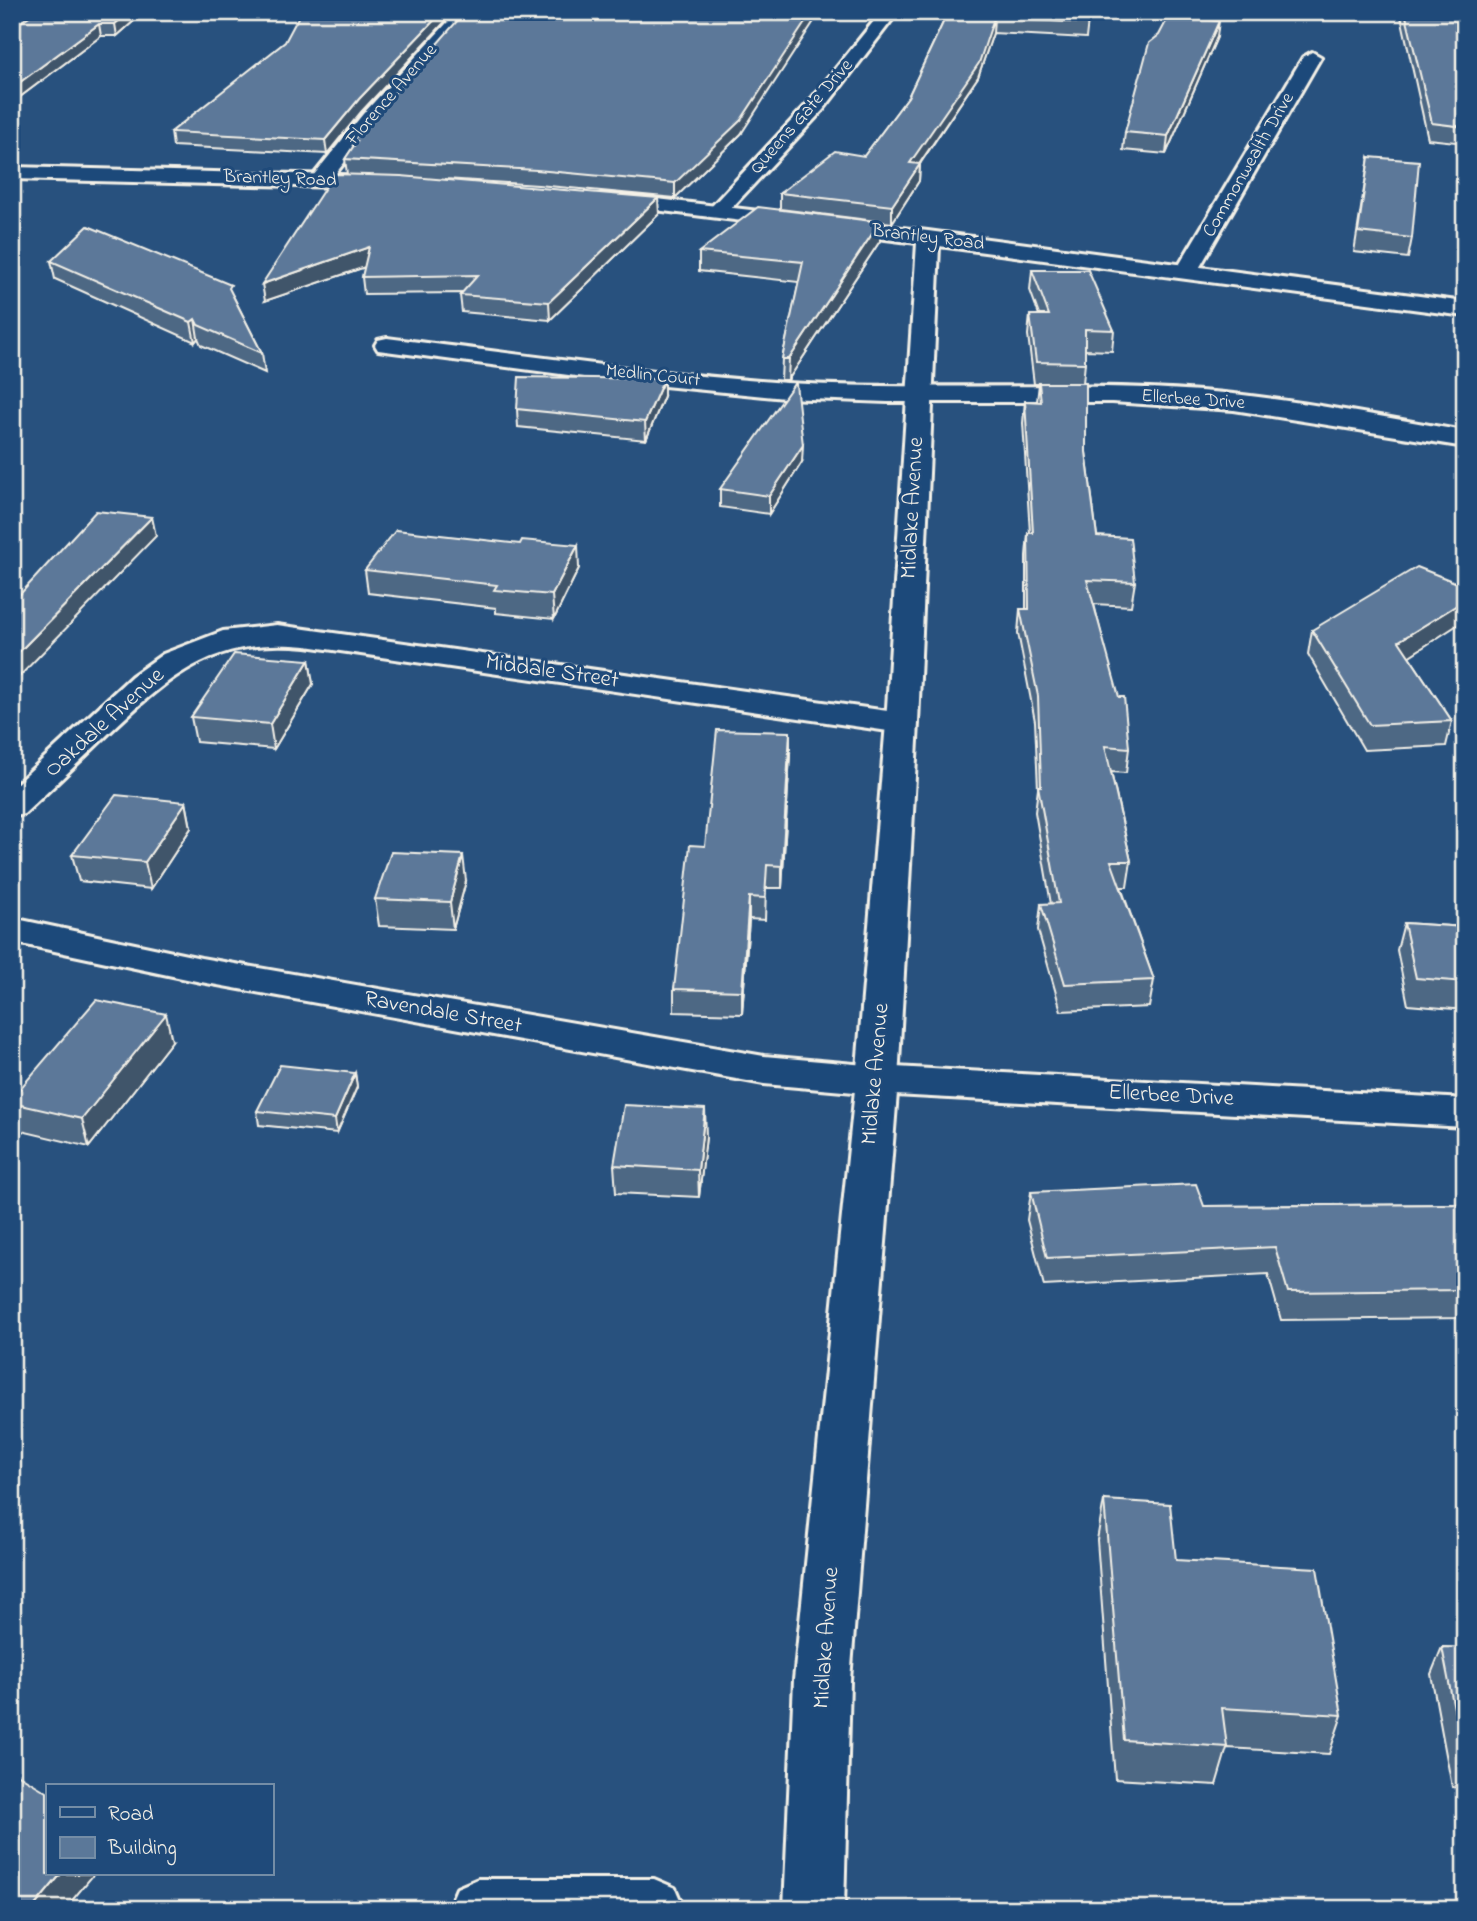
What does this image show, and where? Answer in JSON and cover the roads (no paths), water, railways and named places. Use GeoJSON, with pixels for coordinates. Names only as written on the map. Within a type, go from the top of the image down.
{"type":"FeatureCollection","features":[{"type":"Feature","properties":{"kind":"street","name":"Florence Avenue"},"geometry":{"type":"LineString","coordinates":[[320,180],[370,118],[466,12]]}},
{"type":"Feature","properties":{"kind":"street","name":"Queens Gate Drive"},"geometry":{"type":"LineString","coordinates":[[718,211],[816,106],[884,20]]}},
{"type":"Feature","properties":{"kind":"street","name":"Commonwealth Drive"},"geometry":{"type":"LineString","coordinates":[[1186,272],[1312,57]]}},
{"type":"Feature","properties":{"kind":"street","name":"Brantley Road"},"geometry":{"type":"LineString","coordinates":[[12,173],[403,183]]}},
{"type":"Feature","properties":{"kind":"street","name":"Brantley Road"},"geometry":{"type":"LineString","coordinates":[[587,198],[718,211],[1465,309]]}},
{"type":"Feature","properties":{"kind":"street","name":"Midlake Avenue"},"geometry":{"type":"LineString","coordinates":[[814,1909],[822,1680],[877,1080],[902,723],[929,238]]}},
{"type":"Feature","properties":{"kind":"street","name":"Medlin Court"},"geometry":{"type":"LineString","coordinates":[[387,345],[645,377],[770,388],[919,394]]}},
{"type":"Feature","properties":{"kind":"street","name":"Ellerbee Drive"},"geometry":{"type":"LineString","coordinates":[[919,394],[1041,394],[1205,399],[1465,439]]}},
{"type":"Feature","properties":{"kind":"street","name":"Middale Street"},"geometry":{"type":"LineString","coordinates":[[204,648],[234,638],[277,634],[306,636],[902,723]]}},
{"type":"Feature","properties":{"kind":"street","name":"Oakdale Avenue"},"geometry":{"type":"LineString","coordinates":[[12,807],[143,684],[174,661],[204,648]]}},
{"type":"Feature","properties":{"kind":"street","name":"Ravendale Street"},"geometry":{"type":"LineString","coordinates":[[12,930],[201,970],[764,1070],[877,1080]]}},
{"type":"Feature","properties":{"kind":"street","name":"Ellerbee Drive"},"geometry":{"type":"LineString","coordinates":[[877,1080],[1465,1113]]}},
{"type":"Feature","properties":{"kind":"street"},"geometry":{"type":"LineString","coordinates":[[478,1909],[654,1909]]}}]}
